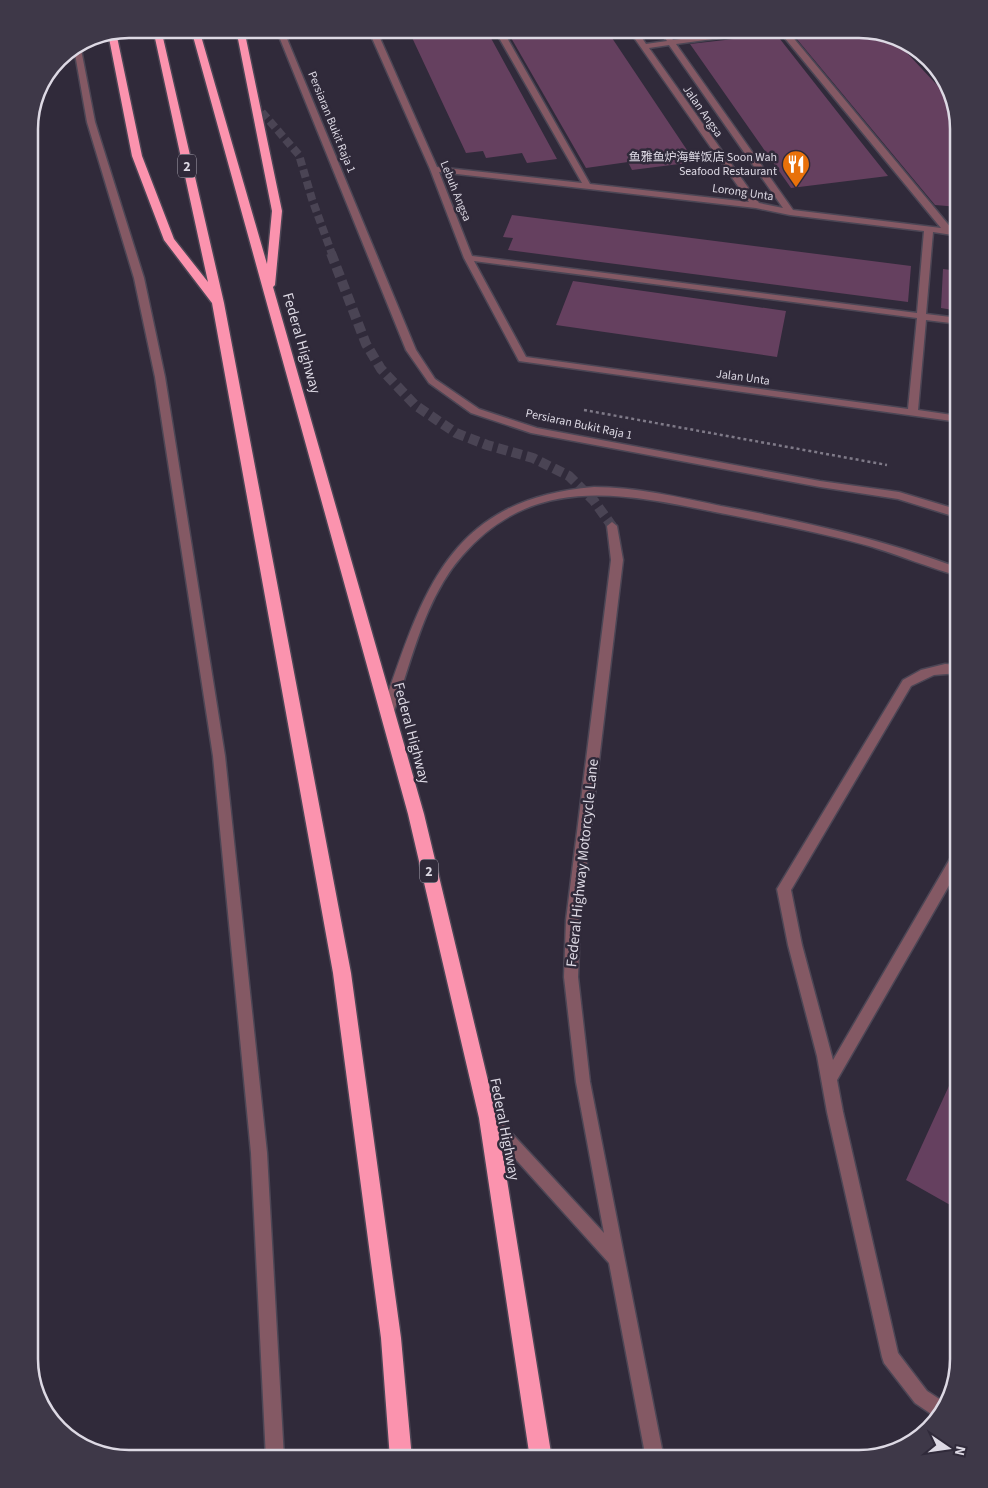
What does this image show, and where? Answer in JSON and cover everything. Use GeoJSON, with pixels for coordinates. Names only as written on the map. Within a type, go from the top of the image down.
{"type":"FeatureCollection","features":[{"type":"Feature","properties":{"kind":"highway","name":"2"},"geometry":{"type":"LineString","coordinates":[[159,38],[218,303],[342,973],[391,1338],[401,1450]]}},
{"type":"Feature","properties":{"kind":"highway","name":"Federal Highway"},"geometry":{"type":"LineString","coordinates":[[198,38],[416,814],[488,1118],[540,1450]]}},
{"type":"Feature","properties":{"kind":"highway"},"geometry":{"type":"LineString","coordinates":[[242,38],[277,211],[270,294]]}},
{"type":"Feature","properties":{"kind":"highway"},"geometry":{"type":"LineString","coordinates":[[113,39],[137,156],[169,240],[218,303]]}},
{"type":"Feature","properties":{"kind":"street","name":"Persiaran Bukit Raja 1"},"geometry":{"type":"LineString","coordinates":[[283,38],[411,350],[432,381],[475,411],[535,431],[820,484],[899,496],[950,511]]}},
{"type":"Feature","properties":{"kind":"street","name":"Lebuh Angsa"},"geometry":{"type":"LineString","coordinates":[[376,38],[434,169],[468,258],[522,359]]}},
{"type":"Feature","properties":{"kind":"street"},"geometry":{"type":"LineString","coordinates":[[503,38],[588,187]]}},
{"type":"Feature","properties":{"kind":"street","name":"Jalan Angsa"},"geometry":{"type":"LineString","coordinates":[[638,38],[756,206]]}},
{"type":"Feature","properties":{"kind":"street"},"geometry":{"type":"LineString","coordinates":[[669,38],[790,212]]}},
{"type":"Feature","properties":{"kind":"street"},"geometry":{"type":"LineString","coordinates":[[644,46],[697,38]]}},
{"type":"Feature","properties":{"kind":"street"},"geometry":{"type":"LineString","coordinates":[[789,38],[949,232]]}},
{"type":"Feature","properties":{"kind":"street"},"geometry":{"type":"LineString","coordinates":[[78,53],[91,122],[139,278],[160,377],[219,756],[259,1153],[275,1450]]}},
{"type":"Feature","properties":{"kind":"street","name":"Lorong Unta"},"geometry":{"type":"LineString","coordinates":[[434,169],[756,206],[949,232]]}},
{"type":"Feature","properties":{"kind":"street"},"geometry":{"type":"LineString","coordinates":[[913,413],[929,229]]}},
{"type":"Feature","properties":{"kind":"street"},"geometry":{"type":"LineString","coordinates":[[468,258],[950,320]]}},
{"type":"Feature","properties":{"kind":"street","name":"Jalan Unta"},"geometry":{"type":"LineString","coordinates":[[522,359],[950,419]]}},
{"type":"Feature","properties":{"kind":"street"},"geometry":{"type":"LineString","coordinates":[[388,711],[432,594],[456,554],[485,527],[515,508],[545,498],[575,492],[602,490],[641,494],[839,534],[876,543],[950,569]]}},
{"type":"Feature","properties":{"kind":"street","name":"Federal Highway Motorcycle Lane"},"geometry":{"type":"LineString","coordinates":[[612,526],[617,560],[578,881],[570,977],[583,1082],[653,1450]]}},
{"type":"Feature","properties":{"kind":"street"},"geometry":{"type":"LineString","coordinates":[[937,1407],[921,1397],[890,1357],[835,1112],[831,1077],[789,925],[784,889],[907,683],[926,672],[950,668]]}},
{"type":"Feature","properties":{"kind":"street"},"geometry":{"type":"LineString","coordinates":[[831,1077],[950,872]]}},
{"type":"Feature","properties":{"kind":"street"},"geometry":{"type":"LineString","coordinates":[[488,1118],[616,1258]]}},
{"type":"Feature","properties":{"kind":"path"},"geometry":{"type":"LineString","coordinates":[[582,410],[889,465]]}},
{"type":"Feature","properties":{"kind":"building"},"geometry":{"type":"Polygon","coordinates":[[[412,38],[491,38],[557,159],[527,163],[522,153],[486,158],[483,151],[466,153],[412,38]]]}},
{"type":"Feature","properties":{"kind":"building"},"geometry":{"type":"Polygon","coordinates":[[[511,38],[612,38],[695,162],[632,170],[628,162],[586,168],[511,38]]]}},
{"type":"Feature","properties":{"kind":"building"},"geometry":{"type":"Polygon","coordinates":[[[742,38],[779,38],[888,176],[791,188],[690,44],[742,38]]]}},
{"type":"Feature","properties":{"kind":"building"},"geometry":{"type":"Polygon","coordinates":[[[796,38],[865,38],[889,42],[903,49],[942,90],[950,117],[950,206],[935,205],[796,38]]]}},
{"type":"Feature","properties":{"kind":"building"},"geometry":{"type":"Polygon","coordinates":[[[512,215],[911,266],[908,302],[508,250],[513,238],[503,237],[512,215]]]}},
{"type":"Feature","properties":{"kind":"building"},"geometry":{"type":"Polygon","coordinates":[[[943,269],[950,270],[950,310],[941,308],[943,269]]]}},
{"type":"Feature","properties":{"kind":"building"},"geometry":{"type":"Polygon","coordinates":[[[573,281],[786,311],[777,357],[556,325],[573,281]]]}},
{"type":"Feature","properties":{"kind":"building"},"geometry":{"type":"Polygon","coordinates":[[[950,1084],[950,1205],[906,1180],[950,1084]]]}},
{"type":"Feature","properties":{"kind":"tunnel"},"geometry":{"type":"LineString","coordinates":[[254,103],[299,155],[312,199],[332,254]]}},
{"type":"Feature","properties":{"kind":"tunnel"},"geometry":{"type":"LineString","coordinates":[[331,253],[366,344],[381,369],[415,405],[456,433],[487,445],[533,458],[569,476],[594,501],[612,526]]}},
{"type":"Feature","properties":{"kind":"place","name":"鱼雅鱼炉海鲜饭店 Soon Wah Seafood Restaurant"},"geometry":{"type":"Point","coordinates":[796,188]}}]}
